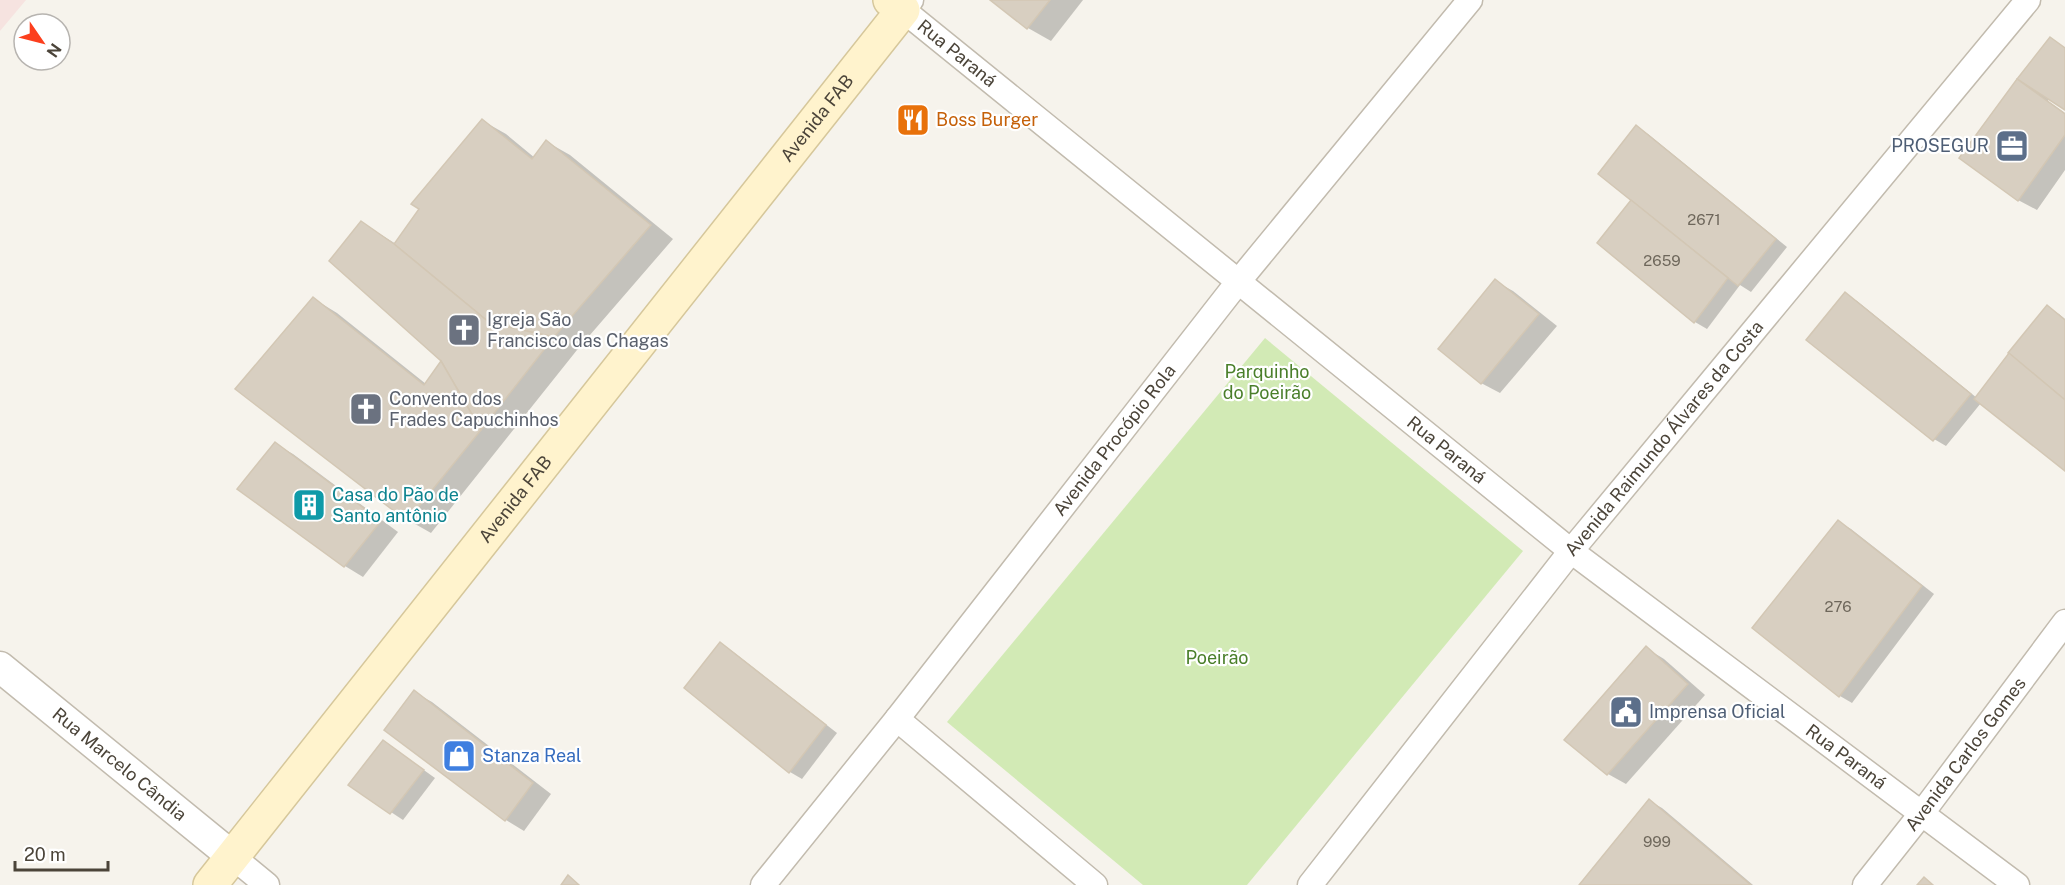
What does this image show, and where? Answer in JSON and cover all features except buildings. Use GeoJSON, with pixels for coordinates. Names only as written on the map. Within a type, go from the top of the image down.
{"type":"FeatureCollection","features":[{"type":"Feature","properties":{"kind":"main road","name":"Avenida FAB"},"geometry":{"type":"LineString","coordinates":[[210,885],[902,3]]}},
{"type":"Feature","properties":{"kind":"street","name":"Avenida Procópio Rola"},"geometry":{"type":"LineString","coordinates":[[763,885],[897,720],[1238,282],[1470,0]]}},
{"type":"Feature","properties":{"kind":"street","name":"Avenida Raimundo Álvares da Costa"},"geometry":{"type":"LineString","coordinates":[[1310,885],[1571,551],[2028,0]]}},
{"type":"Feature","properties":{"kind":"street","name":"Rua Paraná"},"geometry":{"type":"LineString","coordinates":[[902,3],[1238,282],[1571,551],[2017,885]]}},
{"type":"Feature","properties":{"kind":"street","name":"Avenida Carlos Gomes"},"geometry":{"type":"LineString","coordinates":[[1865,885],[2065,622]]}},
{"type":"Feature","properties":{"kind":"street","name":"Rua Marcelo Cândia"},"geometry":{"type":"LineString","coordinates":[[0,667],[267,885]]}},
{"type":"Feature","properties":{"kind":"street"},"geometry":{"type":"LineString","coordinates":[[897,720],[1095,885]]}},
{"type":"Feature","properties":{"kind":"shaded area"},"geometry":{"type":"Polygon","coordinates":[[[0,0],[26,0],[16,12],[12,12],[12,17],[0,31],[0,0]]]}},
{"type":"Feature","properties":{"kind":"green space","name":"Poeirão"},"geometry":{"type":"Polygon","coordinates":[[[1265,338],[1523,551],[1247,885],[1143,885],[947,722],[1265,338]]]}},
{"type":"Feature","properties":{"kind":"place","name":"Boss Burger"},"geometry":{"type":"Point","coordinates":[913,120]}},
{"type":"Feature","properties":{"kind":"place","name":"PROSEGUR"},"geometry":{"type":"Point","coordinates":[2012,146]}},
{"type":"Feature","properties":{"kind":"place","name":"Igreja São Francisco das Chagas"},"geometry":{"type":"Point","coordinates":[464,330]}},
{"type":"Feature","properties":{"kind":"place","name":"Convento dos Frades Capuchinhos"},"geometry":{"type":"Point","coordinates":[366,409]}},
{"type":"Feature","properties":{"kind":"place","name":"Casa do Pão de Santo antônio"},"geometry":{"type":"Point","coordinates":[309,505]}},
{"type":"Feature","properties":{"kind":"place","name":"Imprensa Oficial"},"geometry":{"type":"Point","coordinates":[1626,712]}},
{"type":"Feature","properties":{"kind":"place","name":"Stanza Real"},"geometry":{"type":"Point","coordinates":[459,756]}},
{"type":"Feature","properties":{"kind":"park label","name":"Parquinho do Poeirão"},"geometry":{"type":"Point","coordinates":[1267,382]}}]}
